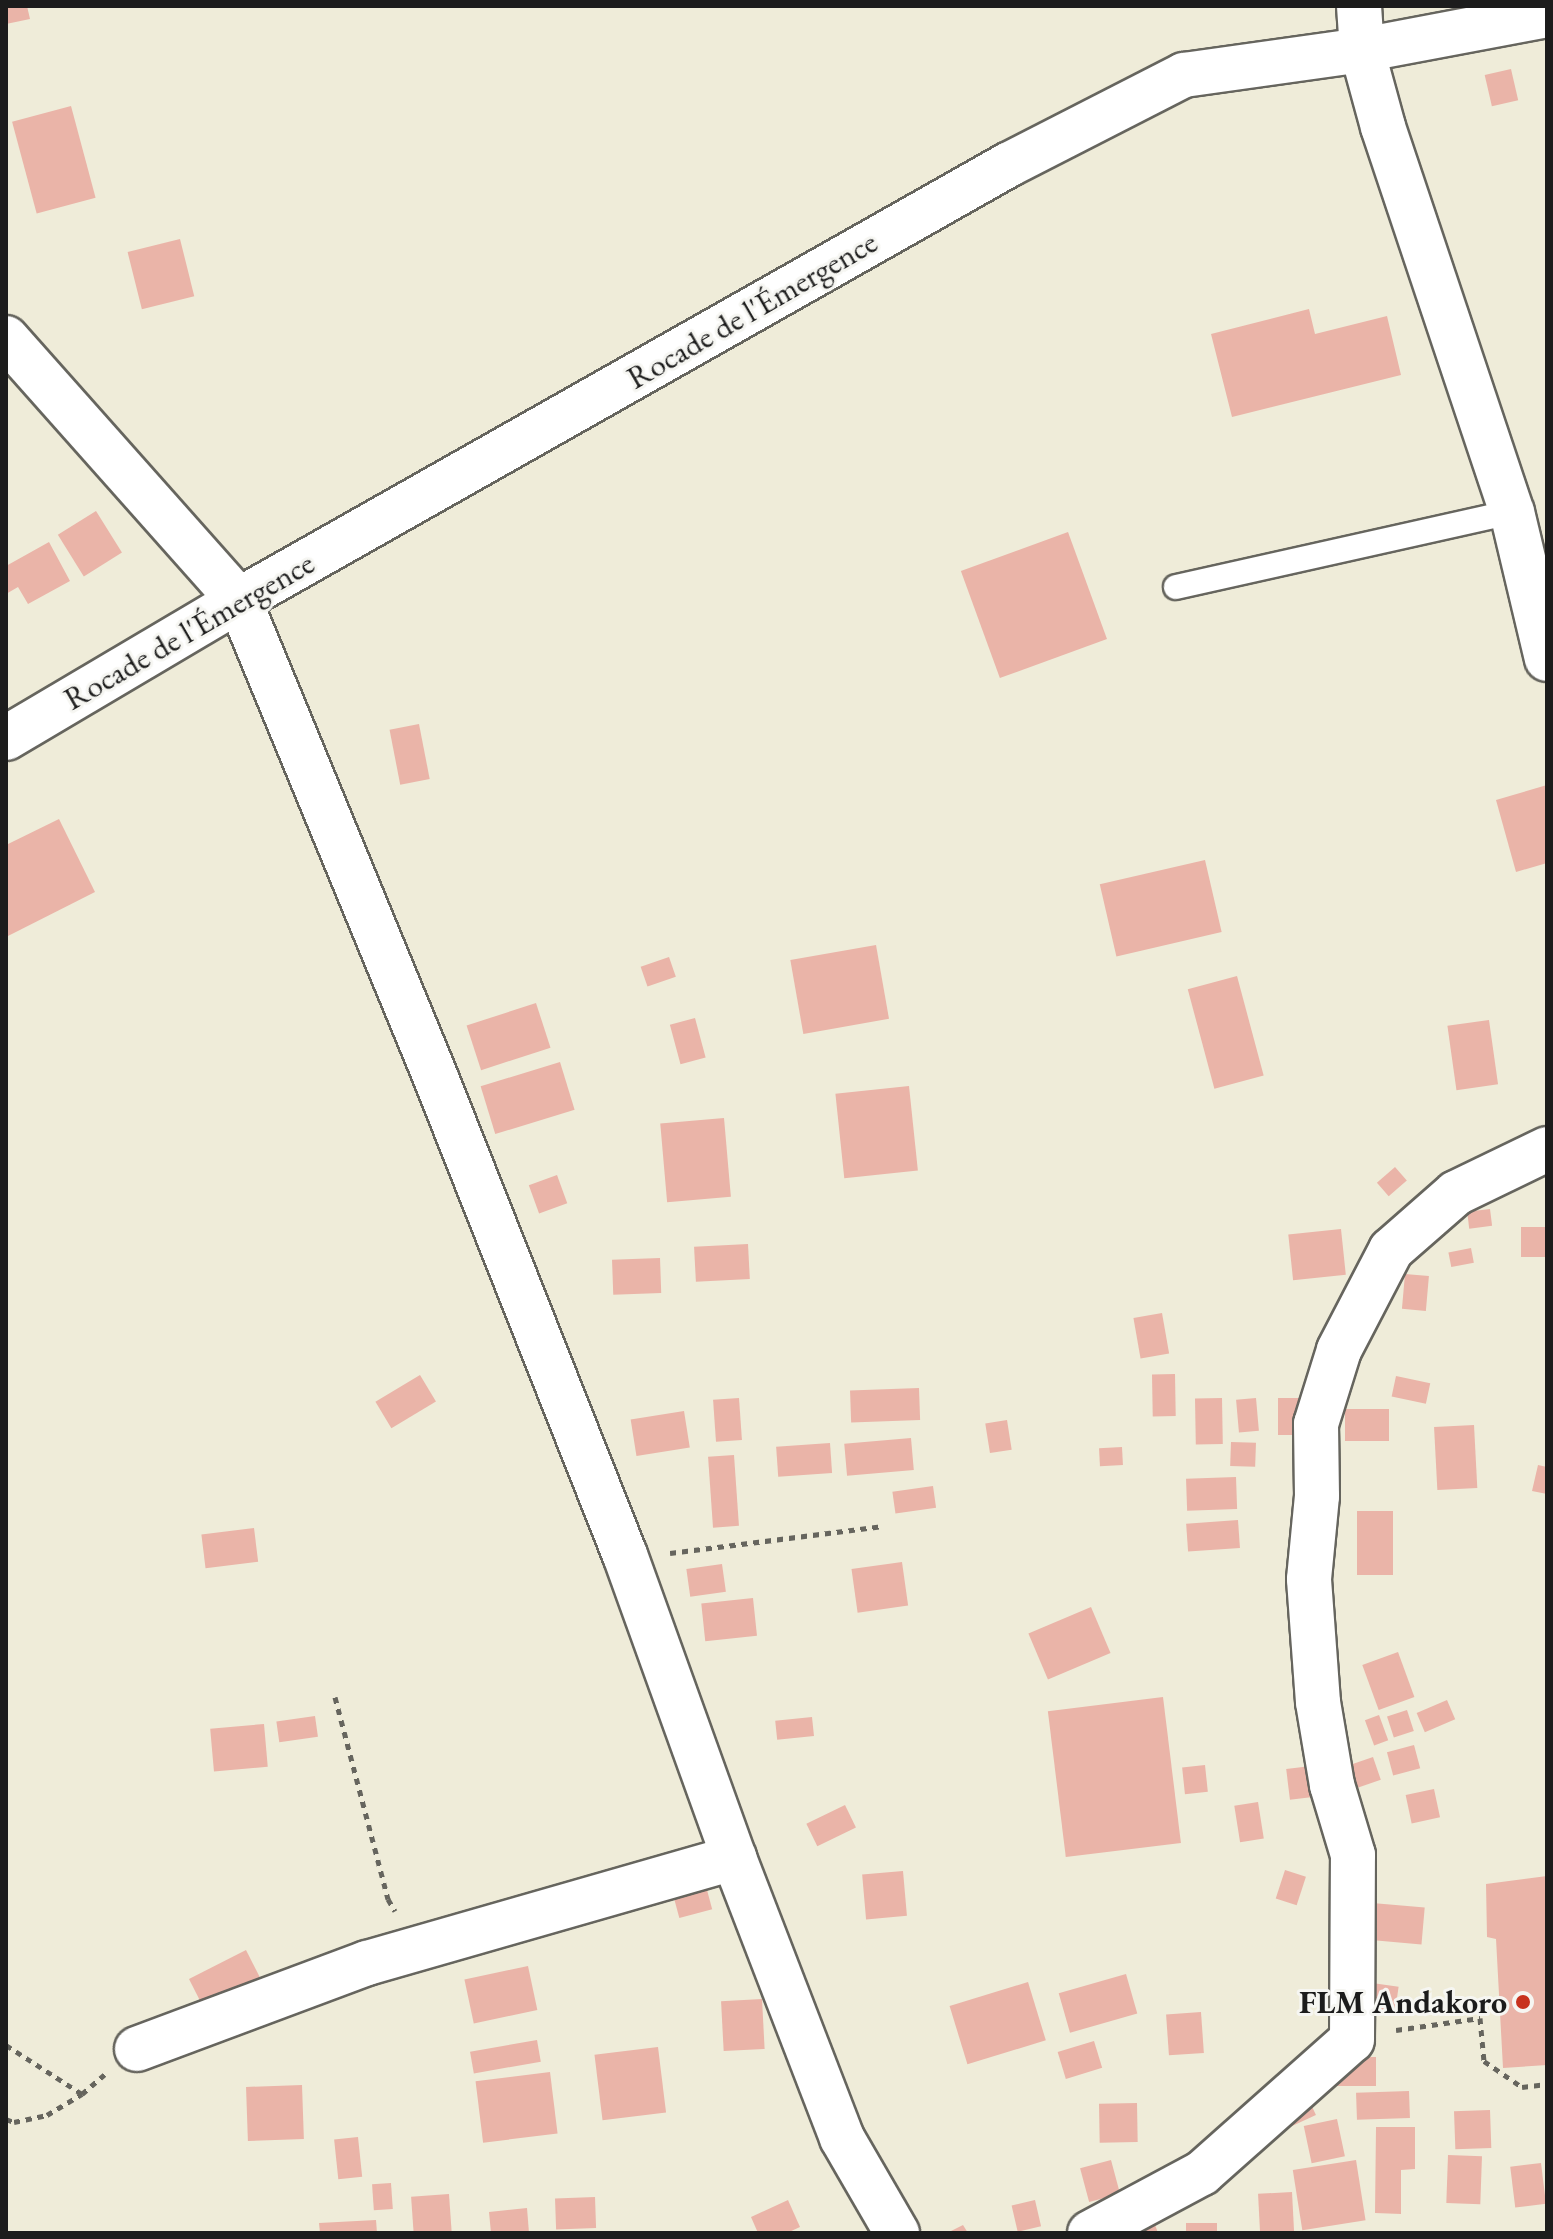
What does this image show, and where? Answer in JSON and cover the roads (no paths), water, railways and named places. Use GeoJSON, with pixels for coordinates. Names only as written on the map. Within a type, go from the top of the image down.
{"type":"FeatureCollection","features":[{"type":"Feature","properties":{"kind":"street"},"geometry":{"type":"LineString","coordinates":[[1359,6],[1362,50],[1383,127],[1512,512],[1547,659]]}},
{"type":"Feature","properties":{"kind":"street","name":"Rocade de l'Émergence"},"geometry":{"type":"LineString","coordinates":[[6,738],[239,600],[1008,165],[1184,75],[1362,50],[1547,15]]}},
{"type":"Feature","properties":{"kind":"street"},"geometry":{"type":"LineString","coordinates":[[6,338],[239,600],[436,1078],[625,1555],[734,1858],[842,2138],[897,2233]]}},
{"type":"Feature","properties":{"kind":"street"},"geometry":{"type":"LineString","coordinates":[[1090,2233],[1202,2173],[1352,2040],[1353,1855],[1332,1785],[1318,1702],[1309,1579],[1317,1496],[1316,1424],[1339,1350],[1391,1250],[1456,1193],[1547,1149]]}},
{"type":"Feature","properties":{"kind":"street"},"geometry":{"type":"LineString","coordinates":[[137,2049],[367,1963],[734,1858]]}},
{"type":"Feature","properties":{"kind":"lane"},"geometry":{"type":"LineString","coordinates":[[1176,587],[1512,512]]}},
{"type":"Feature","properties":{"kind":"place","name":"FLM Andakoro"},"geometry":{"type":"Point","coordinates":[1523,2002]}}]}
